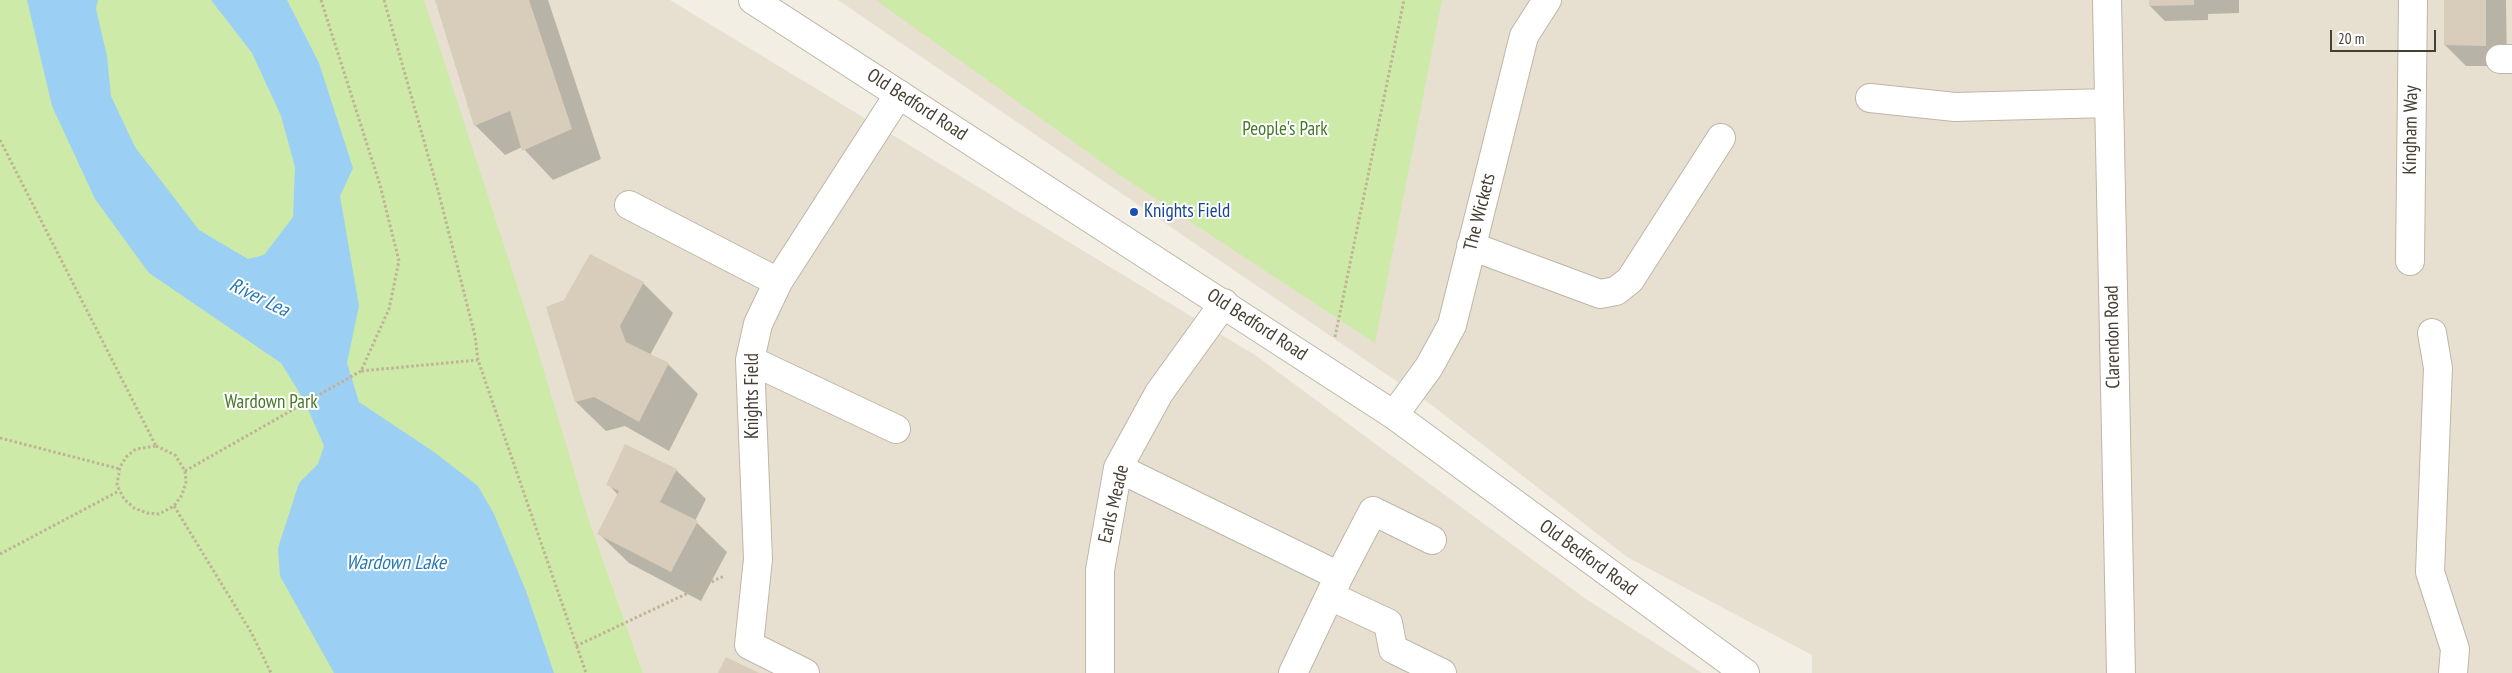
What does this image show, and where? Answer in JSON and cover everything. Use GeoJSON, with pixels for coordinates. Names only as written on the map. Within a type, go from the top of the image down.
{"type":"FeatureCollection","features":[{"type":"Feature","properties":{"kind":"street","name":"Old Bedford Road"},"geometry":{"type":"LineString","coordinates":[[754,0],[1394,415],[1745,673]]}},
{"type":"Feature","properties":{"kind":"street","name":"The Wickets"},"geometry":{"type":"LineString","coordinates":[[1394,415],[1429,366],[1452,325],[1524,36],[1547,0]]}},
{"type":"Feature","properties":{"kind":"street","name":"Clarendon Road"},"geometry":{"type":"LineString","coordinates":[[2107,0],[2121,673]]}},
{"type":"Feature","properties":{"kind":"street","name":"Kingham Way"},"geometry":{"type":"LineString","coordinates":[[2410,261],[2413,0]]}},
{"type":"Feature","properties":{"kind":"street","name":"Knights Field"},"geometry":{"type":"LineString","coordinates":[[806,673],[749,645],[758,559],[750,360],[758,324],[778,282],[899,94]]}},
{"type":"Feature","properties":{"kind":"street"},"geometry":{"type":"LineString","coordinates":[[1870,98],[1955,107],[2109,103]]}},
{"type":"Feature","properties":{"kind":"street"},"geometry":{"type":"LineString","coordinates":[[1471,246],[1600,294],[1616,291],[1630,280],[1720,138]]}},
{"type":"Feature","properties":{"kind":"street"},"geometry":{"type":"LineString","coordinates":[[629,205],[778,282]]}},
{"type":"Feature","properties":{"kind":"street","name":"Earls Meade"},"geometry":{"type":"LineString","coordinates":[[1100,673],[1100,570],[1118,468],[1159,392],[1224,303]]}},
{"type":"Feature","properties":{"kind":"street"},"geometry":{"type":"LineString","coordinates":[[2432,332],[2438,368],[2430,572],[2455,649],[2453,673]]}},
{"type":"Feature","properties":{"kind":"street"},"geometry":{"type":"LineString","coordinates":[[750,360],[896,429]]}},
{"type":"Feature","properties":{"kind":"street"},"geometry":{"type":"LineString","coordinates":[[1118,468],[1335,586],[1388,623],[1393,649],[1442,673]]}},
{"type":"Feature","properties":{"kind":"street"},"geometry":{"type":"LineString","coordinates":[[1293,673],[1373,511],[1432,540]]}},
{"type":"Feature","properties":{"kind":"path"},"geometry":{"type":"LineString","coordinates":[[321,0],[380,185],[398,261],[389,309],[361,371]]}},
{"type":"Feature","properties":{"kind":"path"},"geometry":{"type":"LineString","coordinates":[[384,0],[439,194],[475,336],[478,360],[586,673]]}},
{"type":"Feature","properties":{"kind":"path"},"geometry":{"type":"LineString","coordinates":[[1328,372],[1404,0]]}},
{"type":"Feature","properties":{"kind":"path"},"geometry":{"type":"LineString","coordinates":[[0,140],[156,446]]}},
{"type":"Feature","properties":{"kind":"path"},"geometry":{"type":"LineString","coordinates":[[185,471],[361,371],[478,360]]}},
{"type":"Feature","properties":{"kind":"path"},"geometry":{"type":"LineString","coordinates":[[0,438],[120,470]]}},
{"type":"Feature","properties":{"kind":"path"},"geometry":{"type":"LineString","coordinates":[[156,446],[175,455],[185,471],[186,482],[182,495],[174,506],[159,514],[147,513],[134,508],[124,500],[117,485],[120,470],[126,457],[136,449],[156,446]]}},
{"type":"Feature","properties":{"kind":"path"},"geometry":{"type":"LineString","coordinates":[[0,554],[119,490]]}},
{"type":"Feature","properties":{"kind":"path"},"geometry":{"type":"LineString","coordinates":[[174,506],[251,632],[271,673]]}},
{"type":"Feature","properties":{"kind":"path"},"geometry":{"type":"LineString","coordinates":[[576,646],[688,594]]}},
{"type":"Feature","properties":{"kind":"shaded area"},"geometry":{"type":"Polygon","coordinates":[[[422,0],[670,0],[1255,355],[1586,599],[1702,673],[643,673],[587,514],[422,0]]]}},
{"type":"Feature","properties":{"kind":"shaded area"},"geometry":{"type":"Polygon","coordinates":[[[838,0],[2512,0],[2512,673],[1812,673],[1812,655],[1627,557],[1433,406],[838,0]]]}},
{"type":"Feature","properties":{"kind":"green space","name":"Wardown Park"},"geometry":{"type":"Polygon","coordinates":[[[0,0],[424,0],[531,328],[587,514],[643,673],[0,673],[0,0]]]}},
{"type":"Feature","properties":{"kind":"green space","name":"People's Park"},"geometry":{"type":"Polygon","coordinates":[[[876,0],[1442,0],[1375,343],[1118,174],[876,0]]]}},
{"type":"Feature","properties":{"kind":"water","name":"Wardown Lake"},"geometry":{"type":"Polygon","coordinates":[[[27,0],[98,0],[96,9],[107,56],[111,96],[135,147],[199,230],[248,259],[264,255],[293,217],[295,167],[281,116],[252,53],[211,0],[287,0],[319,63],[353,168],[340,196],[359,306],[347,363],[359,402],[434,452],[478,486],[494,514],[526,591],[554,673],[334,673],[280,576],[278,548],[299,483],[318,464],[324,446],[304,400],[281,363],[149,273],[95,199],[52,106],[27,0]]]}},
{"type":"Feature","properties":{"kind":"building"},"geometry":{"type":"Polygon","coordinates":[[[435,0],[529,0],[572,129],[522,151],[510,111],[474,126],[435,0]]]}},
{"type":"Feature","properties":{"kind":"building"},"geometry":{"type":"Polygon","coordinates":[[[2149,0],[2194,0],[2194,5],[2149,6],[2149,0]]]}},
{"type":"Feature","properties":{"kind":"building"},"geometry":{"type":"Polygon","coordinates":[[[2444,0],[2486,0],[2486,46],[2444,45],[2444,0]]]}},
{"type":"Feature","properties":{"kind":"building"},"geometry":{"type":"Polygon","coordinates":[[[590,254],[644,282],[620,326],[626,342],[669,363],[639,422],[594,397],[575,402],[546,307],[564,300],[590,254]]]}},
{"type":"Feature","properties":{"kind":"building"},"geometry":{"type":"Polygon","coordinates":[[[625,444],[677,469],[660,502],[698,521],[671,572],[597,534],[619,491],[606,485],[625,444]]]}},
{"type":"Feature","properties":{"kind":"building"},"geometry":{"type":"Polygon","coordinates":[[[726,657],[759,673],[718,673],[726,657]]]}},
{"type":"Feature","properties":{"kind":"place","name":"Knights Field"},"geometry":{"type":"Point","coordinates":[1134,212]}},
{"type":"Feature","properties":{"kind":"water label","name":"River Lea"},"geometry":{"type":"Point","coordinates":[259,298]}}]}
